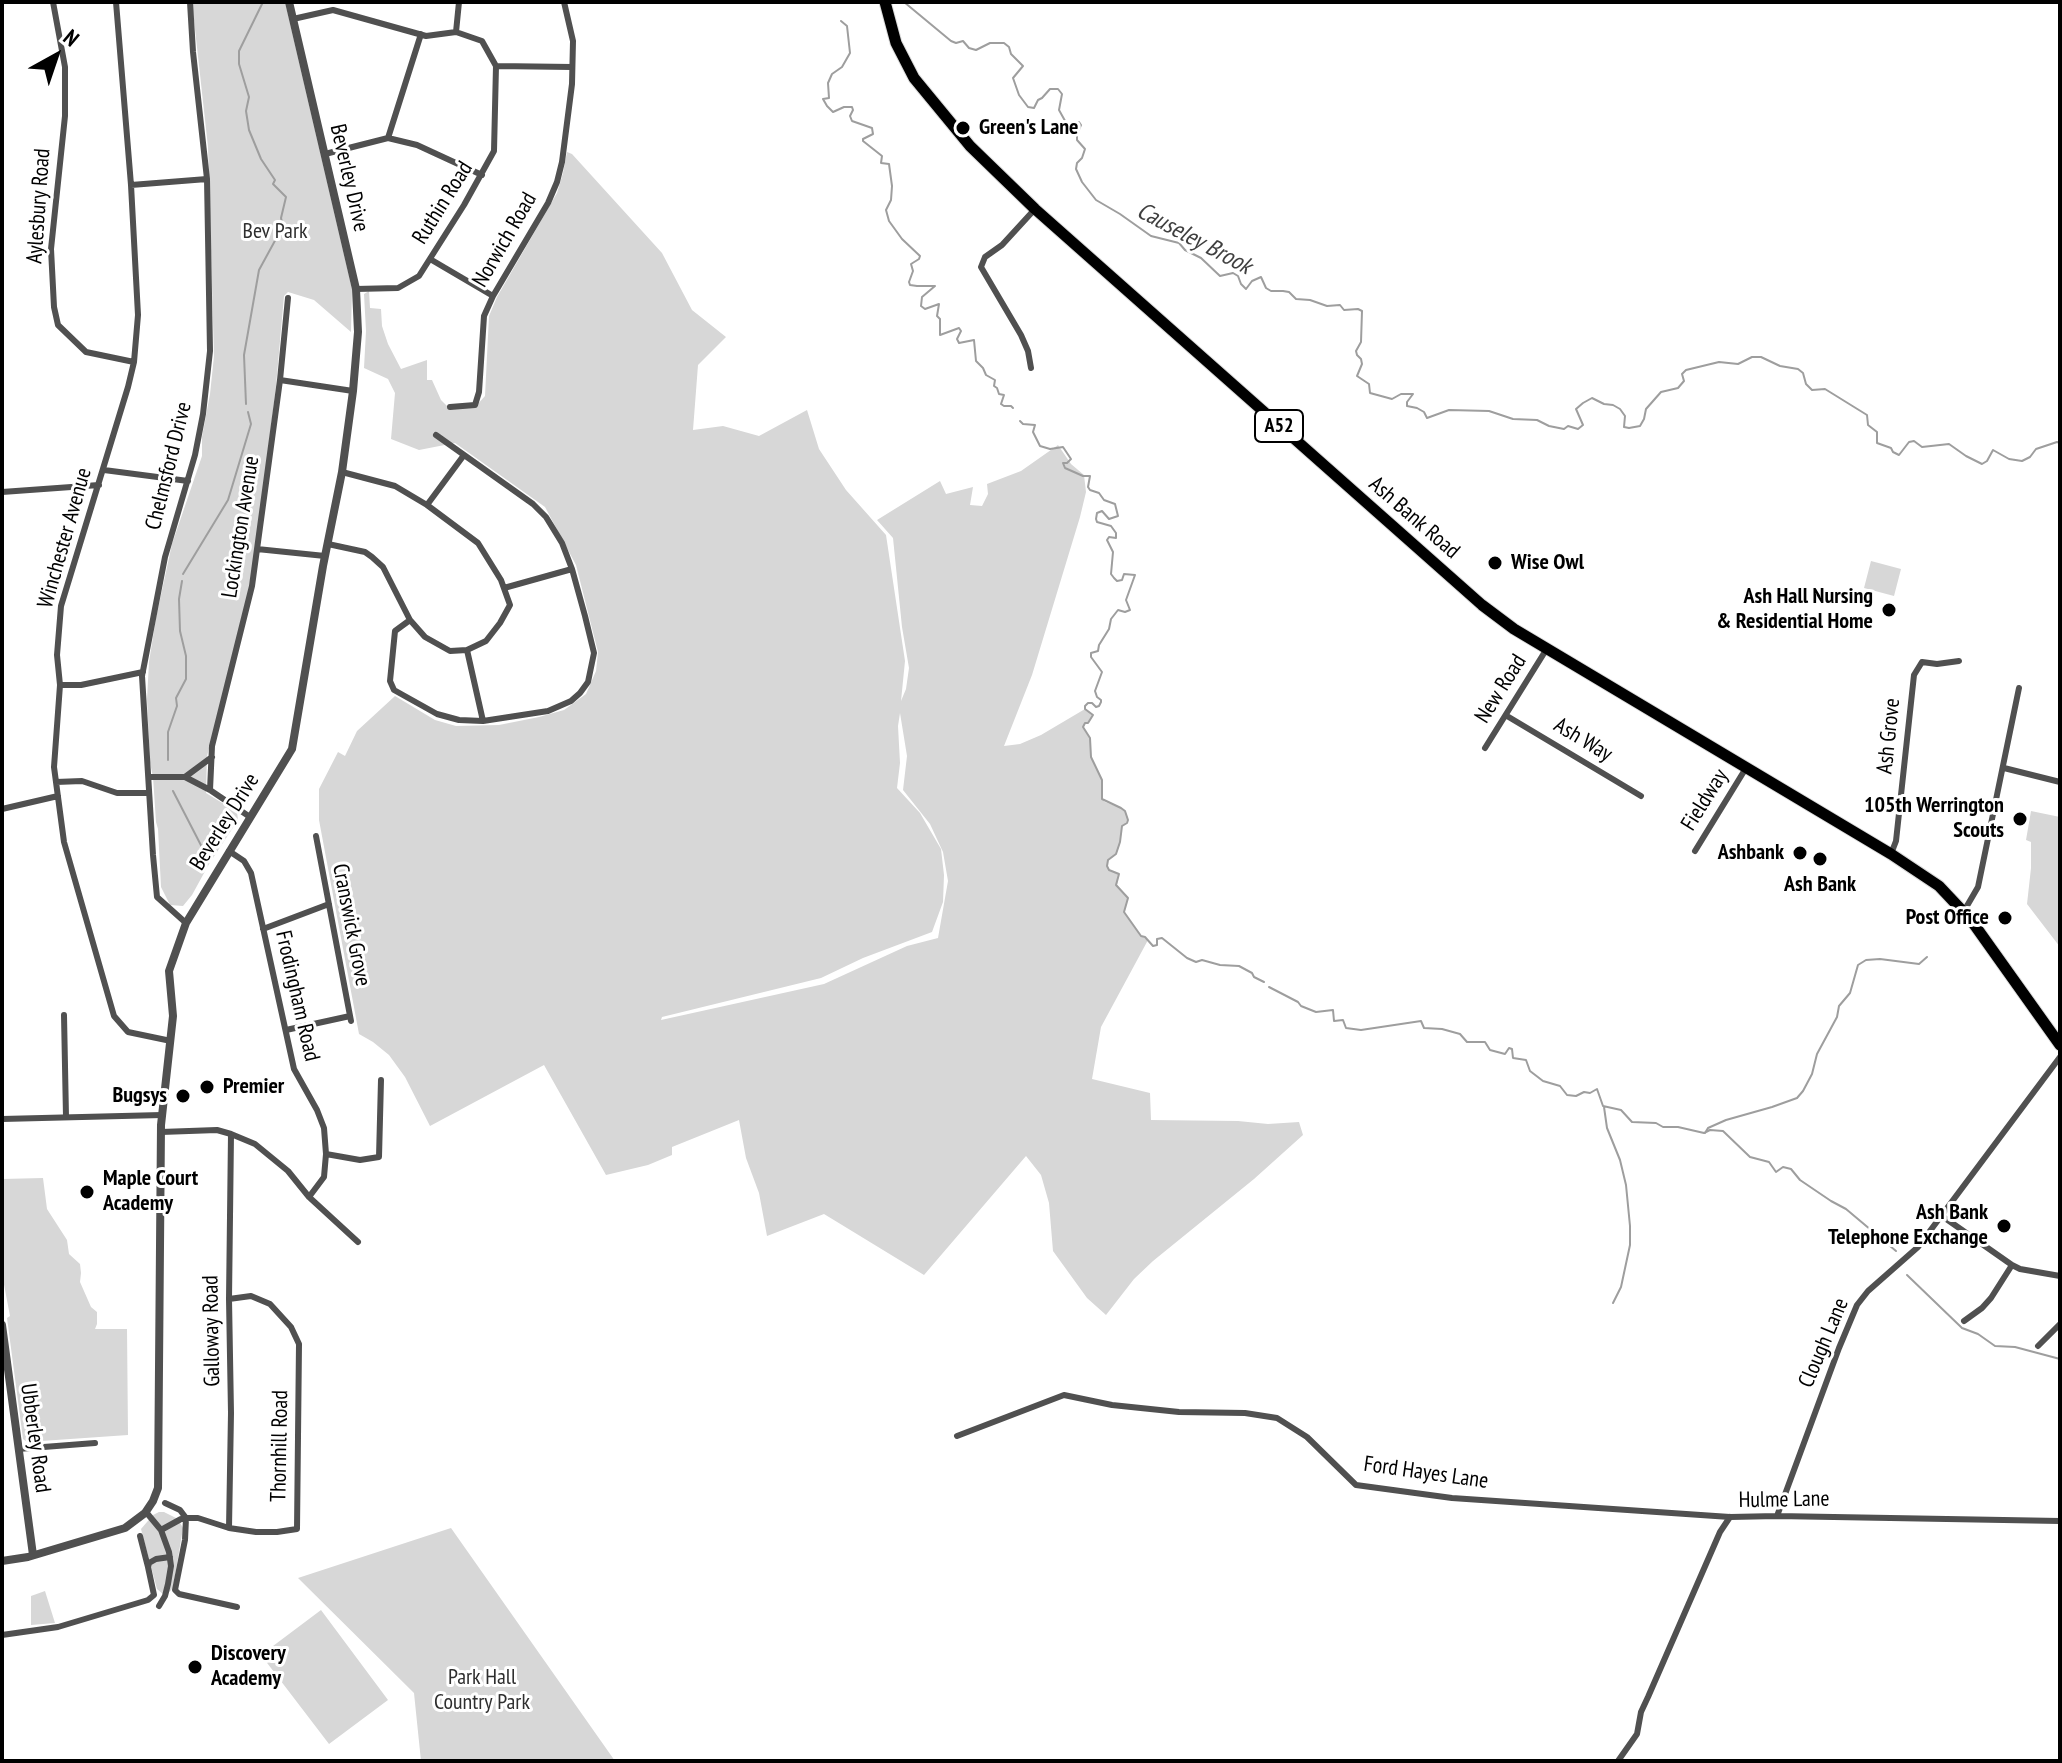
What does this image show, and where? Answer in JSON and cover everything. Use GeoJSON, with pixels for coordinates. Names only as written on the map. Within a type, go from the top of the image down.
{"type":"FeatureCollection","features":[{"type":"Feature","properties":{"kind":"highway","name":"Ash Bank Road"},"geometry":{"type":"LineString","coordinates":[[885,2],[896,43],[914,78],[970,146],[1035,209],[1482,605],[1514,629],[1891,854],[1939,886],[1964,911],[2060,1045]]}},
{"type":"Feature","properties":{"kind":"street","name":"Aylesbury Road"},"geometry":{"type":"LineString","coordinates":[[53,2],[65,67],[65,116],[51,249],[58,325],[86,352],[134,362]]}},
{"type":"Feature","properties":{"kind":"street","name":"Winchester Avenue"},"geometry":{"type":"LineString","coordinates":[[116,2],[138,315],[134,362],[61,606],[57,655],[60,685],[54,767],[64,842],[114,1016],[128,1032],[171,1041]]}},
{"type":"Feature","properties":{"kind":"street","name":"Chelmsford Drive"},"geometry":{"type":"LineString","coordinates":[[186,923],[157,897],[143,672],[165,557],[195,455],[210,351],[207,179],[190,2]]}},
{"type":"Feature","properties":{"kind":"street","name":"Beverley Drive"},"geometry":{"type":"LineString","coordinates":[[146,1512],[156,1495],[160,1478],[161,1132],[173,1016],[169,971],[186,923],[292,749],[342,472],[353,391],[358,332],[356,289],[289,2]]}},
{"type":"Feature","properties":{"kind":"street"},"geometry":{"type":"LineString","coordinates":[[328,2],[328,11]]}},
{"type":"Feature","properties":{"kind":"street"},"geometry":{"type":"LineString","coordinates":[[456,32],[459,2]]}},
{"type":"Feature","properties":{"kind":"street","name":"Norwich Road"},"geometry":{"type":"LineString","coordinates":[[450,407],[475,405],[479,392],[484,316],[557,182],[572,84],[573,41],[564,2]]}},
{"type":"Feature","properties":{"kind":"street"},"geometry":{"type":"LineString","coordinates":[[293,19],[328,11],[426,36],[456,32],[482,41],[496,66],[572,67]]}},
{"type":"Feature","properties":{"kind":"street"},"geometry":{"type":"LineString","coordinates":[[388,138],[421,34]]}},
{"type":"Feature","properties":{"kind":"street","name":"Ruthin Road"},"geometry":{"type":"LineString","coordinates":[[356,289],[398,288],[419,276],[430,259],[494,151],[496,66]]}},
{"type":"Feature","properties":{"kind":"street"},"geometry":{"type":"LineString","coordinates":[[325,154],[388,138],[417,145],[482,175]]}},
{"type":"Feature","properties":{"kind":"street"},"geometry":{"type":"LineString","coordinates":[[131,185],[207,179]]}},
{"type":"Feature","properties":{"kind":"street"},"geometry":{"type":"LineString","coordinates":[[1031,368],[1021,335],[981,267],[985,257],[1002,245],[1035,209]]}},
{"type":"Feature","properties":{"kind":"street"},"geometry":{"type":"LineString","coordinates":[[430,259],[493,296]]}},
{"type":"Feature","properties":{"kind":"street","name":"Lockington Avenue"},"geometry":{"type":"LineString","coordinates":[[210,790],[212,746],[252,586],[288,298]]}},
{"type":"Feature","properties":{"kind":"street"},"geometry":{"type":"LineString","coordinates":[[280,380],[353,391]]}},
{"type":"Feature","properties":{"kind":"street"},"geometry":{"type":"LineString","coordinates":[[410,620],[395,631],[390,681],[394,690],[437,714],[459,720],[483,721],[548,711],[580,693],[588,682],[594,653],[572,569],[562,543],[546,517],[533,504],[436,435]]}},
{"type":"Feature","properties":{"kind":"street"},"geometry":{"type":"LineString","coordinates":[[427,505],[464,455]]}},
{"type":"Feature","properties":{"kind":"street"},"geometry":{"type":"LineString","coordinates":[[104,470],[188,481]]}},
{"type":"Feature","properties":{"kind":"street"},"geometry":{"type":"LineString","coordinates":[[328,544],[365,552],[372,557],[383,567],[410,620],[425,637],[450,651],[467,650],[486,641],[510,605],[501,580],[478,543],[427,505],[395,486],[342,472]]}},
{"type":"Feature","properties":{"kind":"street"},"geometry":{"type":"LineString","coordinates":[[2,492],[99,485]]}},
{"type":"Feature","properties":{"kind":"street"},"geometry":{"type":"LineString","coordinates":[[257,549],[325,556]]}},
{"type":"Feature","properties":{"kind":"street"},"geometry":{"type":"LineString","coordinates":[[504,588],[572,569]]}},
{"type":"Feature","properties":{"kind":"street"},"geometry":{"type":"LineString","coordinates":[[467,650],[483,721]]}},
{"type":"Feature","properties":{"kind":"street","name":"New Road"},"geometry":{"type":"LineString","coordinates":[[1485,748],[1546,650]]}},
{"type":"Feature","properties":{"kind":"street","name":"Ash Grove"},"geometry":{"type":"LineString","coordinates":[[1891,854],[1896,841],[1914,675],[1922,662],[1937,664],[1959,661]]}},
{"type":"Feature","properties":{"kind":"street"},"geometry":{"type":"LineString","coordinates":[[60,685],[81,685],[143,672]]}},
{"type":"Feature","properties":{"kind":"street"},"geometry":{"type":"LineString","coordinates":[[1964,911],[1978,887],[2019,688]]}},
{"type":"Feature","properties":{"kind":"street","name":"Ash Way"},"geometry":{"type":"LineString","coordinates":[[1507,716],[1641,796]]}},
{"type":"Feature","properties":{"kind":"street"},"geometry":{"type":"LineString","coordinates":[[185,777],[212,757]]}},
{"type":"Feature","properties":{"kind":"street","name":"Fieldway"},"geometry":{"type":"LineString","coordinates":[[1695,851],[1746,768]]}},
{"type":"Feature","properties":{"kind":"street"},"geometry":{"type":"LineString","coordinates":[[2004,768],[2060,782]]}},
{"type":"Feature","properties":{"kind":"street"},"geometry":{"type":"LineString","coordinates":[[149,777],[185,777],[250,817]]}},
{"type":"Feature","properties":{"kind":"street"},"geometry":{"type":"LineString","coordinates":[[56,782],[82,781],[117,793],[149,793]]}},
{"type":"Feature","properties":{"kind":"street"},"geometry":{"type":"LineString","coordinates":[[2,809],[58,796]]}},
{"type":"Feature","properties":{"kind":"street","name":"Cranswick Grove"},"geometry":{"type":"LineString","coordinates":[[286,1030],[350,1019],[316,836]]}},
{"type":"Feature","properties":{"kind":"street","name":"Frodingham Road"},"geometry":{"type":"LineString","coordinates":[[229,851],[244,861],[249,869],[294,1069],[324,1128],[324,1177],[309,1197]]}},
{"type":"Feature","properties":{"kind":"street"},"geometry":{"type":"LineString","coordinates":[[263,929],[329,904]]}},
{"type":"Feature","properties":{"kind":"street"},"geometry":{"type":"LineString","coordinates":[[64,1015],[66,1117]]}},
{"type":"Feature","properties":{"kind":"street","name":"Clough Lane"},"geometry":{"type":"LineString","coordinates":[[1777,1516],[1857,1305],[1868,1291],[1918,1247],[2060,1057]]}},
{"type":"Feature","properties":{"kind":"street"},"geometry":{"type":"LineString","coordinates":[[326,1154],[360,1160],[379,1157],[381,1080]]}},
{"type":"Feature","properties":{"kind":"street"},"geometry":{"type":"LineString","coordinates":[[2,1119],[162,1115]]}},
{"type":"Feature","properties":{"kind":"street"},"geometry":{"type":"LineString","coordinates":[[161,1132],[217,1130],[255,1144],[288,1171],[309,1197],[358,1242]]}},
{"type":"Feature","properties":{"kind":"street","name":"Galloway Road"},"geometry":{"type":"LineString","coordinates":[[229,1528],[231,1134]]}},
{"type":"Feature","properties":{"kind":"street"},"geometry":{"type":"LineString","coordinates":[[1942,1216],[2012,1265],[2060,1276]]}},
{"type":"Feature","properties":{"kind":"street"},"geometry":{"type":"LineString","coordinates":[[1964,1321],[1991,1298],[2012,1265]]}},
{"type":"Feature","properties":{"kind":"street","name":"Thornhill Road"},"geometry":{"type":"LineString","coordinates":[[165,1503],[180,1510],[186,1518],[198,1518],[229,1528],[256,1532],[297,1529],[299,1344],[291,1327],[270,1304],[251,1296],[229,1299]]}},
{"type":"Feature","properties":{"kind":"street"},"geometry":{"type":"LineString","coordinates":[[1971,1316],[1977,1323]]}},
{"type":"Feature","properties":{"kind":"street"},"geometry":{"type":"LineString","coordinates":[[2044,1345],[2060,1324]]}},
{"type":"Feature","properties":{"kind":"street","name":"Ubberley Road"},"geometry":{"type":"LineString","coordinates":[[3,1331],[33,1555]]}},
{"type":"Feature","properties":{"kind":"street","name":"Ford Hayes Lane"},"geometry":{"type":"LineString","coordinates":[[957,1436],[1064,1395],[1112,1405],[1179,1412],[1245,1413],[1277,1418],[1307,1437],[1356,1485],[1452,1498],[1730,1517]]}},
{"type":"Feature","properties":{"kind":"street"},"geometry":{"type":"LineString","coordinates":[[18,1449],[95,1443]]}},
{"type":"Feature","properties":{"kind":"street"},"geometry":{"type":"LineString","coordinates":[[2,1561],[116,1532],[135,1523],[146,1512],[161,1530],[170,1557],[168,1584],[159,1606]]}},
{"type":"Feature","properties":{"kind":"street","name":"Hulme Lane"},"geometry":{"type":"LineString","coordinates":[[1618,1761],[1637,1734],[1644,1704],[1720,1532],[1730,1517],[2060,1521]]}},
{"type":"Feature","properties":{"kind":"street"},"geometry":{"type":"LineString","coordinates":[[161,1530],[186,1518],[175,1590],[179,1594],[237,1607]]}},
{"type":"Feature","properties":{"kind":"street"},"geometry":{"type":"LineString","coordinates":[[2,1635],[58,1627],[148,1600],[154,1595],[140,1536]]}},
{"type":"Feature","properties":{"kind":"street"},"geometry":{"type":"LineString","coordinates":[[148,1567],[151,1561],[170,1557]]}},
{"type":"Feature","properties":{"kind":"green space","name":"Bev Park"},"geometry":{"type":"Polygon","coordinates":[[[192,2],[285,2],[352,289],[351,332],[314,300],[288,292],[284,296],[276,386],[247,601],[207,756],[206,793],[237,812],[238,820],[183,906],[170,905],[161,887],[147,699],[156,618],[172,544],[202,456],[214,356],[208,147],[192,2]]]}},
{"type":"Feature","properties":{"kind":"green space"},"geometry":{"type":"Polygon","coordinates":[[[567,152],[662,253],[692,310],[726,337],[698,365],[693,430],[723,426],[759,436],[807,410],[819,449],[846,490],[886,535],[905,661],[901,701],[909,668],[893,538],[877,520],[940,481],[946,494],[973,487],[970,505],[982,506],[988,494],[987,484],[1021,471],[1058,445],[1071,464],[1084,475],[1086,492],[1080,517],[1032,675],[1004,746],[1020,744],[1041,735],[1085,709],[1093,715],[1083,727],[1090,738],[1091,757],[1102,780],[1102,799],[1125,811],[1128,820],[1122,827],[1116,854],[1108,860],[1107,866],[1119,874],[1117,885],[1128,898],[1124,912],[1141,936],[1148,940],[1101,1027],[1092,1079],[1150,1093],[1151,1120],[1268,1124],[1299,1122],[1303,1135],[1153,1261],[1134,1279],[1106,1315],[1087,1298],[1053,1251],[1049,1203],[1041,1175],[1026,1156],[924,1275],[824,1214],[767,1236],[739,1120],[672,1147],[672,1155],[648,1165],[606,1175],[544,1065],[430,1126],[405,1077],[389,1055],[359,1034],[319,820],[319,789],[338,752],[345,756],[357,731],[395,696],[435,720],[456,726],[499,725],[564,710],[586,694],[596,671],[598,652],[576,565],[545,507],[455,443],[419,450],[391,439],[395,393],[388,379],[364,368],[364,294],[369,291],[370,308],[381,309],[388,344],[401,369],[427,360],[427,380],[432,380],[441,400],[449,408],[476,406],[485,396],[489,316],[557,193],[567,152]],[[900,713],[897,788],[920,813],[941,849],[943,902],[932,932],[821,978],[662,1017],[661,1020],[824,984],[907,946],[938,938],[948,881],[943,852],[930,824],[903,790],[907,756],[900,713]]]}},
{"type":"Feature","properties":{"kind":"green space"},"geometry":{"type":"Polygon","coordinates":[[[1871,561],[1901,569],[1894,596],[1864,588],[1871,561]]]}},
{"type":"Feature","properties":{"kind":"green space"},"geometry":{"type":"Polygon","coordinates":[[[2031,811],[2060,817],[2060,947],[2027,904],[2031,842],[2026,840],[2031,811]]]}},
{"type":"Feature","properties":{"kind":"green space"},"geometry":{"type":"Polygon","coordinates":[[[43,1178],[47,1209],[67,1240],[69,1254],[80,1264],[80,1282],[91,1307],[97,1312],[95,1329],[127,1329],[128,1435],[27,1442],[23,1439],[7,1318],[10,1316],[2,1274],[2,1179],[43,1178]]]}},
{"type":"Feature","properties":{"kind":"green space"},"geometry":{"type":"Polygon","coordinates":[[[159,1512],[178,1519],[183,1528],[173,1588],[164,1595],[157,1589],[141,1529],[159,1512]]]}},
{"type":"Feature","properties":{"kind":"green space","name":"Park Hall Country Park"},"geometry":{"type":"Polygon","coordinates":[[[451,1528],[615,1761],[421,1761],[414,1693],[298,1578],[451,1528]]]}},
{"type":"Feature","properties":{"kind":"green space"},"geometry":{"type":"Polygon","coordinates":[[[45,1591],[55,1623],[31,1625],[31,1596],[45,1591]]]}},
{"type":"Feature","properties":{"kind":"green space"},"geometry":{"type":"Polygon","coordinates":[[[321,1610],[388,1700],[329,1744],[261,1655],[321,1610]]]}},
{"type":"Feature","properties":{"kind":"waterway"},"geometry":{"type":"LineString","coordinates":[[246,404],[244,355],[259,270],[283,226],[281,218],[286,197],[273,184],[275,180],[261,159],[249,130],[246,111],[249,97],[239,64],[239,51],[263,2]]}},
{"type":"Feature","properties":{"kind":"waterway","name":"Causeley Brook"},"geometry":{"type":"LineString","coordinates":[[904,2],[951,41],[963,41],[976,50],[990,43],[1004,43],[1009,47],[1011,54],[1023,66],[1013,78],[1019,95],[1028,107],[1034,108],[1050,89],[1058,89],[1062,94],[1059,110],[1069,128],[1076,122],[1081,125],[1077,140],[1085,149],[1076,169],[1096,200],[1151,236],[1179,243],[1220,276],[1233,273],[1246,289],[1252,281],[1261,277],[1271,291],[1289,292],[1296,299],[1362,311],[1361,342],[1356,351],[1362,364],[1357,376],[1369,384],[1370,393],[1392,399],[1401,394],[1413,394],[1407,406],[1424,412],[1427,418],[1449,410],[1489,411],[1513,419],[1537,420],[1549,426],[1578,429],[1583,425],[1576,409],[1592,398],[1620,409],[1625,416],[1624,427],[1640,426],[1646,409],[1661,392],[1678,388],[1684,381],[1682,374],[1686,370],[1719,362],[1738,364],[1752,357],[1761,357],[1780,366],[1798,369],[1812,390],[1825,389],[1867,415],[1868,425],[1877,432],[1877,443],[1899,455],[1909,442],[1914,441],[1922,447],[1949,444],[1982,464],[1993,450],[2009,459],[2022,461],[2036,449],[2060,443]]}},
{"type":"Feature","properties":{"kind":"waterway"},"geometry":{"type":"LineString","coordinates":[[841,21],[847,26],[850,53],[842,67],[832,74],[828,83],[829,98],[823,99],[833,112],[852,107],[852,121],[872,128],[873,134],[863,141],[882,156],[881,163],[889,164],[892,186],[891,200],[886,210],[889,221],[920,256],[911,264],[910,285],[935,286],[922,297],[921,306],[925,309],[939,304],[940,335],[959,328],[959,343],[974,340],[976,361],[986,375],[995,380],[994,386],[999,394],[1004,395],[1001,404],[1013,408]]}},
{"type":"Feature","properties":{"kind":"waterway"},"geometry":{"type":"LineString","coordinates":[[183,574],[228,500],[251,424],[248,412]]}},
{"type":"Feature","properties":{"kind":"waterway"},"geometry":{"type":"LineString","coordinates":[[1020,421],[1035,425],[1033,432],[1040,446],[1050,449],[1063,447],[1071,459],[1063,463],[1065,468],[1090,476],[1090,490],[1115,504],[1118,516],[1109,519],[1102,511],[1097,513],[1096,519],[1111,526],[1116,533],[1116,538],[1109,537],[1107,540],[1113,552],[1111,574],[1117,581],[1122,580],[1124,574],[1135,575],[1126,600],[1130,610],[1118,610],[1098,651],[1091,653],[1102,672],[1095,691],[1101,702],[1096,707],[1092,703],[1085,706],[1093,715],[1083,727],[1090,738],[1091,757],[1102,780],[1102,799],[1125,811],[1128,820],[1122,826],[1116,854],[1108,860],[1107,866],[1119,874],[1116,885],[1128,898],[1124,912],[1141,936],[1153,946],[1157,945],[1157,939],[1162,938],[1196,962],[1202,960],[1239,966],[1264,982]]}},
{"type":"Feature","properties":{"kind":"waterway"},"geometry":{"type":"LineString","coordinates":[[168,760],[168,732],[177,706],[176,698],[186,679],[186,656],[180,631],[182,581]]}},
{"type":"Feature","properties":{"kind":"waterway"},"geometry":{"type":"LineString","coordinates":[[173,791],[206,855]]}},
{"type":"Feature","properties":{"kind":"waterway"},"geometry":{"type":"LineString","coordinates":[[1705,1133],[1708,1128],[1726,1120],[1797,1098],[1812,1074],[1817,1054],[1837,1017],[1839,1006],[1850,993],[1858,965],[1866,960],[1880,959],[1919,964],[1927,957]]}},
{"type":"Feature","properties":{"kind":"waterway"},"geometry":{"type":"LineString","coordinates":[[1269,987],[1316,1012],[1333,1010],[1334,1021],[1343,1020],[1346,1028],[1361,1030],[1421,1021],[1424,1028],[1460,1034],[1467,1042],[1485,1042],[1490,1050],[1505,1054],[1509,1048],[1512,1049],[1513,1058],[1526,1060],[1530,1071],[1543,1081],[1560,1086],[1567,1095],[1576,1096],[1597,1089],[1603,1106],[1621,1110],[1632,1122],[1656,1123],[1663,1127],[1704,1133],[1723,1131],[1750,1157],[1769,1162],[1776,1172],[1783,1167],[1791,1169],[1800,1180],[1846,1209],[1896,1251]]}},
{"type":"Feature","properties":{"kind":"waterway"},"geometry":{"type":"LineString","coordinates":[[1604,1107],[1607,1128],[1626,1185],[1630,1226],[1630,1245],[1621,1287],[1613,1303]]}},
{"type":"Feature","properties":{"kind":"waterway"},"geometry":{"type":"LineString","coordinates":[[1907,1275],[1962,1328],[1995,1346],[2015,1347],[2060,1359]]}},
{"type":"Feature","properties":{"kind":"place","name":"Green's Lane"},"geometry":{"type":"Point","coordinates":[963,128]}},
{"type":"Feature","properties":{"kind":"place","name":"Wise Owl"},"geometry":{"type":"Point","coordinates":[1495,563]}},
{"type":"Feature","properties":{"kind":"place","name":"Ash Hall Nursing & Residential Home"},"geometry":{"type":"Point","coordinates":[1889,610]}},
{"type":"Feature","properties":{"kind":"place","name":"105th Werrington Scouts"},"geometry":{"type":"Point","coordinates":[2020,819]}},
{"type":"Feature","properties":{"kind":"place","name":"Ashbank"},"geometry":{"type":"Point","coordinates":[1800,853]}},
{"type":"Feature","properties":{"kind":"place","name":"Ash Bank"},"geometry":{"type":"Point","coordinates":[1820,859]}},
{"type":"Feature","properties":{"kind":"place","name":"Post Office"},"geometry":{"type":"Point","coordinates":[2005,918]}},
{"type":"Feature","properties":{"kind":"place","name":"Premier"},"geometry":{"type":"Point","coordinates":[207,1087]}},
{"type":"Feature","properties":{"kind":"place","name":"Bugsys"},"geometry":{"type":"Point","coordinates":[183,1096]}},
{"type":"Feature","properties":{"kind":"place","name":"Maple Court Academy"},"geometry":{"type":"Point","coordinates":[87,1192]}},
{"type":"Feature","properties":{"kind":"place","name":"Ash Bank Telephone Exchange"},"geometry":{"type":"Point","coordinates":[2004,1226]}},
{"type":"Feature","properties":{"kind":"place","name":"Discovery Academy"},"geometry":{"type":"Point","coordinates":[195,1667]}}]}
